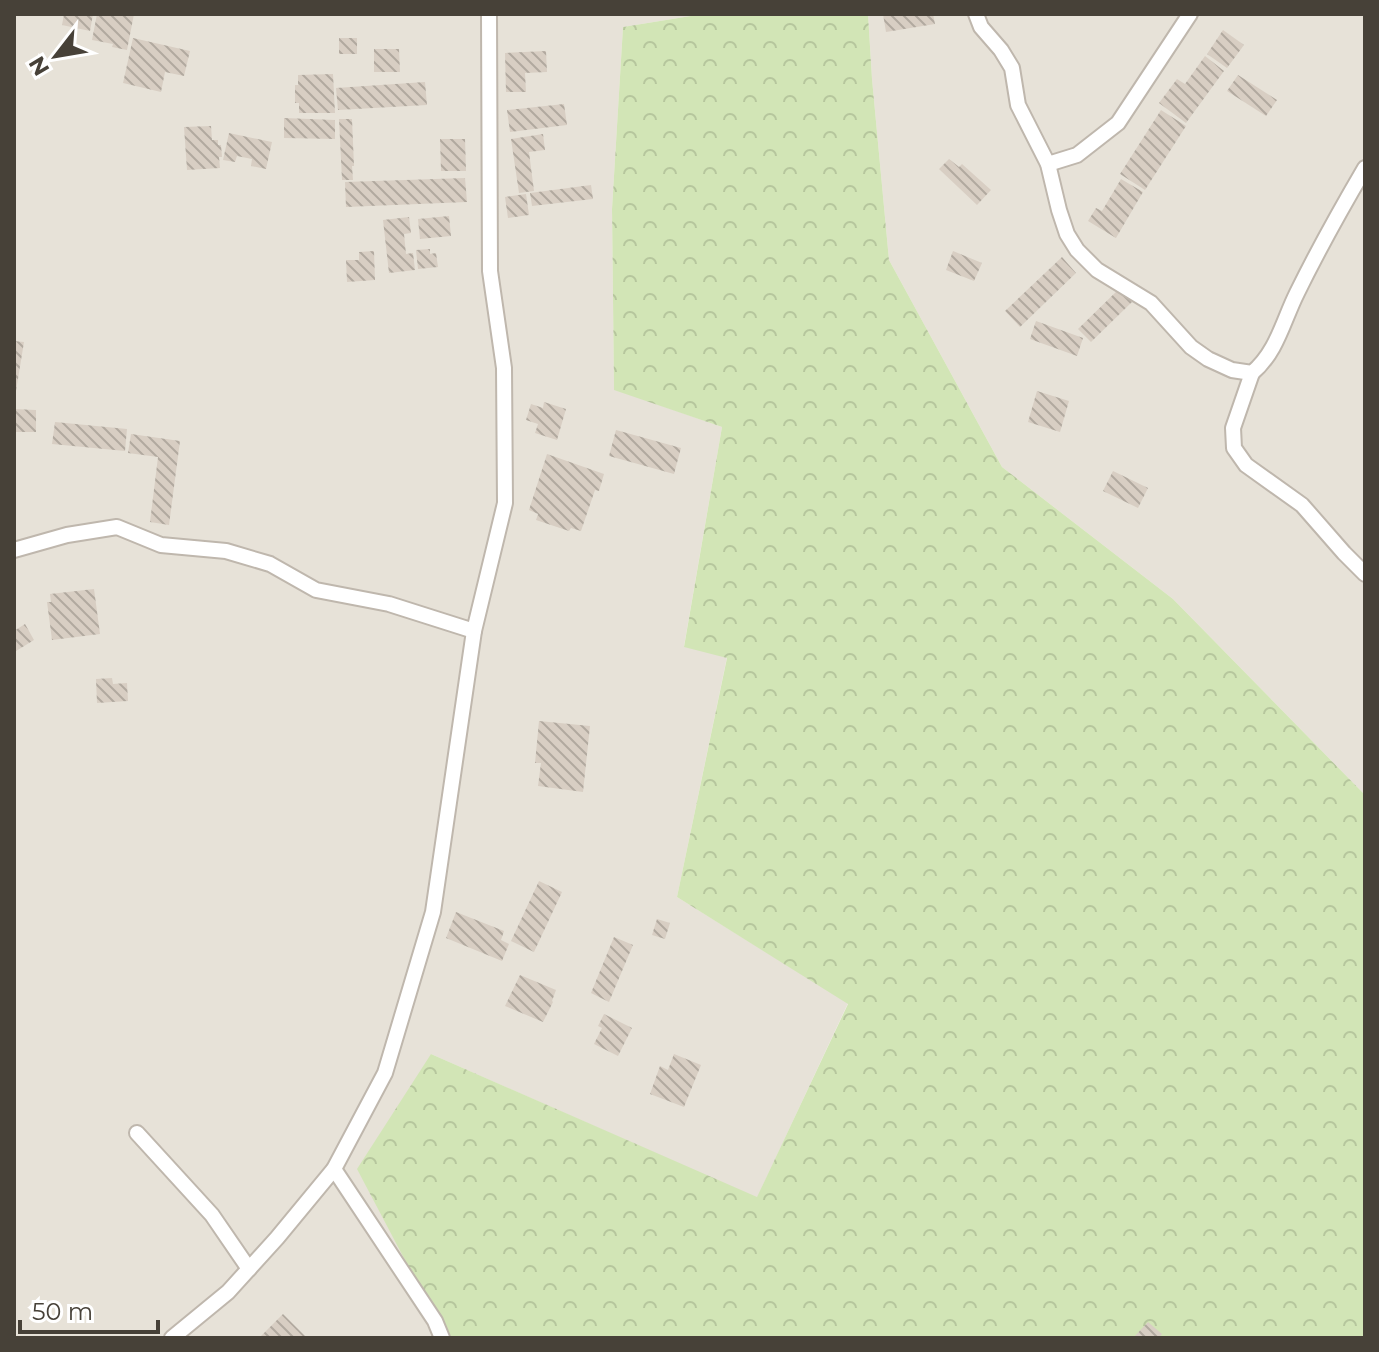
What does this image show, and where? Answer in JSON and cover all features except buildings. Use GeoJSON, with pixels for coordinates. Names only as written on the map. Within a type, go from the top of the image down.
{"type":"FeatureCollection","features":[{"type":"Feature","properties":{"kind":"street"},"geometry":{"type":"LineString","coordinates":[[172,1338],[228,1292],[334,1169],[385,1073],[433,912],[474,631],[505,503],[504,368],[490,271],[489,14]]}},
{"type":"Feature","properties":{"kind":"street"},"geometry":{"type":"LineString","coordinates":[[976,14],[981,27],[1012,68],[1018,105],[1048,164],[1067,234],[1077,250],[1097,270],[1151,303],[1191,347],[1208,359],[1232,370],[1252,373]]}},
{"type":"Feature","properties":{"kind":"street"},"geometry":{"type":"LineString","coordinates":[[1048,164],[1077,155],[1118,123],[1190,14]]}},
{"type":"Feature","properties":{"kind":"street"},"geometry":{"type":"LineString","coordinates":[[1365,168],[1330,226],[1273,348],[1264,363],[1252,373],[1233,428],[1234,448],[1246,465],[1302,505],[1365,574]]}},
{"type":"Feature","properties":{"kind":"street"},"geometry":{"type":"LineString","coordinates":[[14,550],[67,535],[117,527],[161,545],[226,551],[270,564],[316,590],[389,604],[474,631]]}},
{"type":"Feature","properties":{"kind":"street"},"geometry":{"type":"LineString","coordinates":[[137,1133],[212,1215],[249,1269]]}},
{"type":"Feature","properties":{"kind":"street"},"geometry":{"type":"LineString","coordinates":[[334,1169],[435,1321],[442,1338]]}},
{"type":"Feature","properties":{"kind":"shaded area"},"geometry":{"type":"Polygon","coordinates":[[[14,14],[703,14],[623,27],[612,209],[614,389],[722,427],[684,646],[727,657],[677,897],[848,1003],[757,1198],[431,1054],[446,1338],[14,1338],[14,14]]]}},
{"type":"Feature","properties":{"kind":"shaded area"},"geometry":{"type":"Polygon","coordinates":[[[868,14],[1365,14],[1365,795],[1173,599],[1002,467],[889,260],[868,14]]]}},
{"type":"Feature","properties":{"kind":"green space"},"geometry":{"type":"Polygon","coordinates":[[[703,14],[868,14],[889,260],[1002,467],[1173,599],[1365,795],[1365,1338],[446,1338],[357,1169],[431,1054],[757,1197],[848,1004],[677,897],[727,658],[684,647],[722,427],[614,390],[612,209],[623,27],[703,14]]]}}]}
